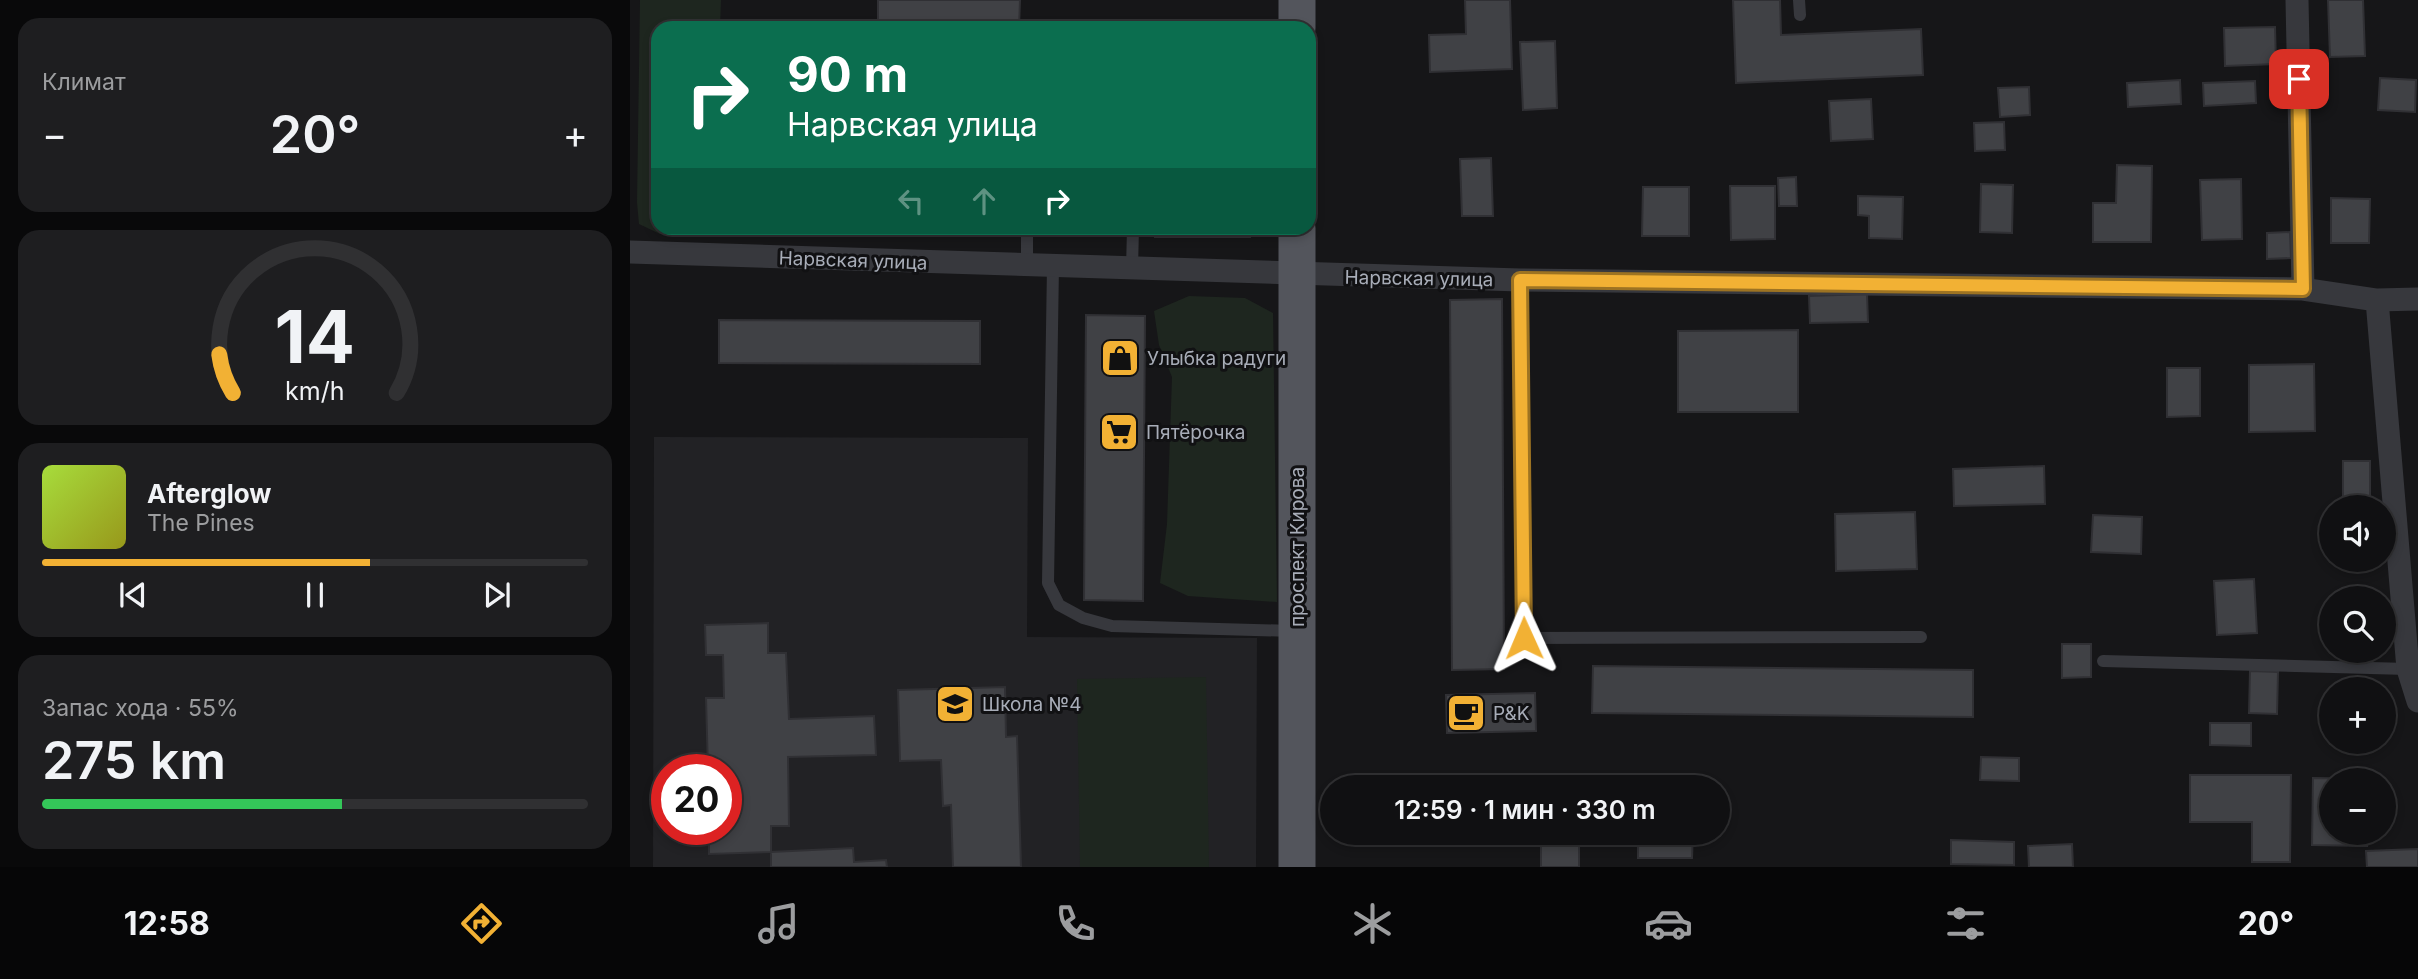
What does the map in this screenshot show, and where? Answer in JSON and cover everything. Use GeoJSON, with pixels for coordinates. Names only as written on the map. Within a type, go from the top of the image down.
{"type":"FeatureCollection","features":[{"type":"Feature","properties":{"kind":"main road"},"geometry":{"type":"LineString","coordinates":[[1297,0],[1297,21]]}},
{"type":"Feature","properties":{"kind":"main road","name":"проспект Кирова"},"geometry":{"type":"LineString","coordinates":[[1297,235],[1297,867]]}},
{"type":"Feature","properties":{"kind":"street"},"geometry":{"type":"LineString","coordinates":[[2297,0],[2303,289]]}},
{"type":"Feature","properties":{"kind":"street","name":"Нарвская улица"},"geometry":{"type":"LineString","coordinates":[[630,252],[1520,280],[2303,289],[2377,300],[2418,299]]}},
{"type":"Feature","properties":{"kind":"street"},"geometry":{"type":"LineString","coordinates":[[2377,300],[2408,669],[2418,701]]}},
{"type":"Feature","properties":{"kind":"lane"},"geometry":{"type":"LineString","coordinates":[[1799,0],[1800,15]]}},
{"type":"Feature","properties":{"kind":"lane"},"geometry":{"type":"LineString","coordinates":[[1027,235],[1027,266]]}},
{"type":"Feature","properties":{"kind":"lane"},"geometry":{"type":"LineString","coordinates":[[1132,269],[1133,235]]}},
{"type":"Feature","properties":{"kind":"lane"},"geometry":{"type":"LineString","coordinates":[[1053,267],[1048,583],[1059,605],[1083,618],[1112,626],[1297,631]]}},
{"type":"Feature","properties":{"kind":"lane"},"geometry":{"type":"LineString","coordinates":[[1520,280],[1524,638],[1921,637]]}},
{"type":"Feature","properties":{"kind":"lane"},"geometry":{"type":"LineString","coordinates":[[2103,661],[2408,669]]}},
{"type":"Feature","properties":{"kind":"shaded area"},"geometry":{"type":"Polygon","coordinates":[[[640,0],[721,0],[720,21],[651,21],[651,230],[639,224],[640,0]]]}},
{"type":"Feature","properties":{"kind":"shaded area"},"geometry":{"type":"Polygon","coordinates":[[[1189,296],[1245,298],[1273,313],[1277,602],[1188,596],[1160,583],[1167,524],[1172,377],[1159,345],[1154,311],[1189,296]]]}},
{"type":"Feature","properties":{"kind":"shaded area","name":"Школа №4"},"geometry":{"type":"Polygon","coordinates":[[[654,437],[1028,438],[1027,637],[1257,638],[1256,867],[653,867],[653,845],[742,845],[742,754],[653,754],[654,437]]]}},
{"type":"Feature","properties":{"kind":"shaded area"},"geometry":{"type":"Polygon","coordinates":[[[1206,677],[1209,867],[1080,867],[1077,679],[1206,677]]]}},
{"type":"Feature","properties":{"kind":"building"},"geometry":{"type":"Polygon","coordinates":[[[878,0],[1020,0],[1019,21],[878,21],[878,0]]]}},
{"type":"Feature","properties":{"kind":"building"},"geometry":{"type":"Polygon","coordinates":[[[1465,0],[1510,0],[1512,69],[1430,72],[1429,35],[1466,34],[1465,0]]]}},
{"type":"Feature","properties":{"kind":"building"},"geometry":{"type":"Polygon","coordinates":[[[1733,0],[1780,0],[1781,35],[1921,29],[1923,75],[1736,83],[1733,0]]]}},
{"type":"Feature","properties":{"kind":"building"},"geometry":{"type":"Polygon","coordinates":[[[2328,0],[2363,0],[2365,56],[2330,57],[2328,0]]]}},
{"type":"Feature","properties":{"kind":"building"},"geometry":{"type":"Polygon","coordinates":[[[2275,27],[2276,64],[2225,66],[2224,28],[2275,27]]]}},
{"type":"Feature","properties":{"kind":"building"},"geometry":{"type":"Polygon","coordinates":[[[1555,41],[1557,108],[1523,110],[1520,42],[1555,41]]]}},
{"type":"Feature","properties":{"kind":"building"},"geometry":{"type":"Polygon","coordinates":[[[2380,78],[2416,80],[2415,112],[2378,110],[2380,78]]]}},
{"type":"Feature","properties":{"kind":"building"},"geometry":{"type":"Polygon","coordinates":[[[2180,80],[2181,104],[2128,107],[2127,83],[2180,80]]]}},
{"type":"Feature","properties":{"kind":"building"},"geometry":{"type":"Polygon","coordinates":[[[2255,81],[2256,103],[2204,106],[2203,83],[2255,81]]]}},
{"type":"Feature","properties":{"kind":"building"},"geometry":{"type":"Polygon","coordinates":[[[2029,87],[2030,115],[2000,117],[1998,88],[2029,87]]]}},
{"type":"Feature","properties":{"kind":"building"},"geometry":{"type":"Polygon","coordinates":[[[1871,99],[1873,139],[1831,141],[1829,101],[1871,99]]]}},
{"type":"Feature","properties":{"kind":"building"},"geometry":{"type":"Polygon","coordinates":[[[2004,122],[2005,150],[1975,151],[1974,123],[2004,122]]]}},
{"type":"Feature","properties":{"kind":"building"},"geometry":{"type":"Polygon","coordinates":[[[1491,158],[1493,216],[1462,216],[1460,159],[1491,158]]]}},
{"type":"Feature","properties":{"kind":"building"},"geometry":{"type":"Polygon","coordinates":[[[2117,165],[2152,166],[2151,242],[2093,242],[2093,203],[2116,203],[2117,165]]]}},
{"type":"Feature","properties":{"kind":"building"},"geometry":{"type":"Polygon","coordinates":[[[1796,177],[1797,206],[1779,206],[1778,178],[1796,177]]]}},
{"type":"Feature","properties":{"kind":"building"},"geometry":{"type":"Polygon","coordinates":[[[2241,179],[2242,239],[2202,240],[2200,180],[2241,179]]]}},
{"type":"Feature","properties":{"kind":"building"},"geometry":{"type":"Polygon","coordinates":[[[1981,184],[2013,185],[2012,233],[1980,232],[1981,184]]]}},
{"type":"Feature","properties":{"kind":"building"},"geometry":{"type":"Polygon","coordinates":[[[1730,186],[1775,186],[1775,239],[1731,240],[1730,186]]]}},
{"type":"Feature","properties":{"kind":"building"},"geometry":{"type":"Polygon","coordinates":[[[1643,187],[1689,187],[1689,236],[1642,236],[1643,187]]]}},
{"type":"Feature","properties":{"kind":"building"},"geometry":{"type":"Polygon","coordinates":[[[1858,196],[1903,197],[1902,239],[1869,238],[1869,216],[1858,215],[1858,196]]]}},
{"type":"Feature","properties":{"kind":"building"},"geometry":{"type":"Polygon","coordinates":[[[2331,198],[2370,199],[2369,243],[2331,243],[2331,198]]]}},
{"type":"Feature","properties":{"kind":"building"},"geometry":{"type":"Polygon","coordinates":[[[2290,232],[2291,258],[2267,259],[2267,233],[2290,232]]]}},
{"type":"Feature","properties":{"kind":"building"},"geometry":{"type":"Polygon","coordinates":[[[1155,235],[1250,235],[1250,237],[1155,235]]]}},
{"type":"Feature","properties":{"kind":"building"},"geometry":{"type":"Polygon","coordinates":[[[1867,294],[1868,322],[1810,323],[1809,296],[1867,294]]]}},
{"type":"Feature","properties":{"kind":"building"},"geometry":{"type":"Polygon","coordinates":[[[1502,299],[1504,669],[1452,670],[1450,300],[1502,299]]]}},
{"type":"Feature","properties":{"kind":"building"},"geometry":{"type":"Polygon","coordinates":[[[1086,315],[1145,316],[1143,601],[1084,600],[1086,315]]]}},
{"type":"Feature","properties":{"kind":"building"},"geometry":{"type":"Polygon","coordinates":[[[719,320],[980,321],[980,364],[719,363],[719,320]]]}},
{"type":"Feature","properties":{"kind":"building"},"geometry":{"type":"Polygon","coordinates":[[[1798,330],[1798,412],[1678,412],[1678,331],[1798,330]]]}},
{"type":"Feature","properties":{"kind":"building"},"geometry":{"type":"Polygon","coordinates":[[[2314,364],[2315,431],[2249,432],[2249,365],[2314,364]]]}},
{"type":"Feature","properties":{"kind":"building"},"geometry":{"type":"Polygon","coordinates":[[[2167,368],[2200,368],[2200,416],[2167,417],[2167,368]]]}},
{"type":"Feature","properties":{"kind":"building"},"geometry":{"type":"Polygon","coordinates":[[[2343,461],[2370,461],[2370,495],[2343,495],[2343,461]]]}},
{"type":"Feature","properties":{"kind":"building"},"geometry":{"type":"Polygon","coordinates":[[[2044,466],[2045,504],[1954,506],[1953,469],[2044,466]]]}},
{"type":"Feature","properties":{"kind":"building"},"geometry":{"type":"Polygon","coordinates":[[[1915,512],[1917,569],[1836,571],[1835,514],[1915,512]]]}},
{"type":"Feature","properties":{"kind":"building"},"geometry":{"type":"Polygon","coordinates":[[[2093,515],[2142,517],[2141,554],[2091,552],[2093,515]]]}},
{"type":"Feature","properties":{"kind":"building"},"geometry":{"type":"Polygon","coordinates":[[[2254,579],[2257,633],[2217,635],[2214,581],[2254,579]]]}},
{"type":"Feature","properties":{"kind":"building"},"geometry":{"type":"Polygon","coordinates":[[[768,623],[768,653],[786,653],[789,719],[874,716],[876,755],[788,757],[789,826],[771,826],[771,852],[709,854],[709,845],[742,845],[742,754],[708,754],[706,698],[724,698],[723,655],[706,655],[705,625],[768,623]]]}},
{"type":"Feature","properties":{"kind":"building"},"geometry":{"type":"Polygon","coordinates":[[[2062,644],[2091,644],[2091,677],[2062,678],[2062,644]]]}},
{"type":"Feature","properties":{"kind":"building"},"geometry":{"type":"Polygon","coordinates":[[[1593,666],[1973,670],[1973,717],[1592,713],[1593,666]]]}},
{"type":"Feature","properties":{"kind":"building"},"geometry":{"type":"Polygon","coordinates":[[[2250,671],[2278,672],[2277,714],[2249,713],[2250,671]]]}},
{"type":"Feature","properties":{"kind":"building"},"geometry":{"type":"Polygon","coordinates":[[[1005,687],[1006,737],[1017,736],[1021,867],[953,867],[951,805],[943,806],[941,760],[900,761],[898,690],[1005,687]]]}},
{"type":"Feature","properties":{"kind":"building"},"geometry":{"type":"Polygon","coordinates":[[[1535,693],[1536,731],[1447,733],[1446,695],[1535,693]]]}},
{"type":"Feature","properties":{"kind":"building"},"geometry":{"type":"Polygon","coordinates":[[[2210,723],[2251,723],[2251,746],[2210,745],[2210,723]]]}},
{"type":"Feature","properties":{"kind":"building"},"geometry":{"type":"Polygon","coordinates":[[[1981,757],[2019,758],[2019,781],[1980,780],[1981,757]]]}},
{"type":"Feature","properties":{"kind":"building"},"geometry":{"type":"Polygon","coordinates":[[[2190,775],[2291,775],[2290,862],[2252,862],[2252,822],[2190,822],[2190,775]]]}},
{"type":"Feature","properties":{"kind":"building"},"geometry":{"type":"Polygon","coordinates":[[[2313,778],[2319,778],[2319,845],[2367,846],[2312,845],[2313,778]]]}},
{"type":"Feature","properties":{"kind":"building"},"geometry":{"type":"Polygon","coordinates":[[[1951,840],[2014,842],[2014,865],[1951,864],[1951,840]]]}},
{"type":"Feature","properties":{"kind":"building"},"geometry":{"type":"Polygon","coordinates":[[[2072,844],[2073,867],[2029,867],[2028,846],[2072,844]]]}},
{"type":"Feature","properties":{"kind":"building"},"geometry":{"type":"Polygon","coordinates":[[[1541,845],[1579,845],[1579,867],[1541,867],[1541,845]]]}},
{"type":"Feature","properties":{"kind":"building"},"geometry":{"type":"Polygon","coordinates":[[[1638,845],[1693,845],[1692,858],[1638,858],[1638,845]]]}},
{"type":"Feature","properties":{"kind":"building"},"geometry":{"type":"Polygon","coordinates":[[[853,848],[854,862],[886,860],[887,867],[771,867],[771,852],[853,848]]]}},
{"type":"Feature","properties":{"kind":"building"},"geometry":{"type":"Polygon","coordinates":[[[2418,849],[2418,867],[2367,867],[2366,851],[2418,849]]]}},
{"type":"Feature","properties":{"kind":"place","name":"Улыбка радуги"},"geometry":{"type":"Point","coordinates":[1120,358]}},
{"type":"Feature","properties":{"kind":"place","name":"Пятёрочка"},"geometry":{"type":"Point","coordinates":[1119,432]}},
{"type":"Feature","properties":{"kind":"place","name":"Школа №4"},"geometry":{"type":"Point","coordinates":[955,704]}},
{"type":"Feature","properties":{"kind":"place","name":"P&K"},"geometry":{"type":"Point","coordinates":[1466,713]}},
{"type":"Feature","properties":{"kind":"route"},"geometry":{"type":"LineString","coordinates":[[1524,638],[1520,280],[2303,289],[2299,79]]}}]}
